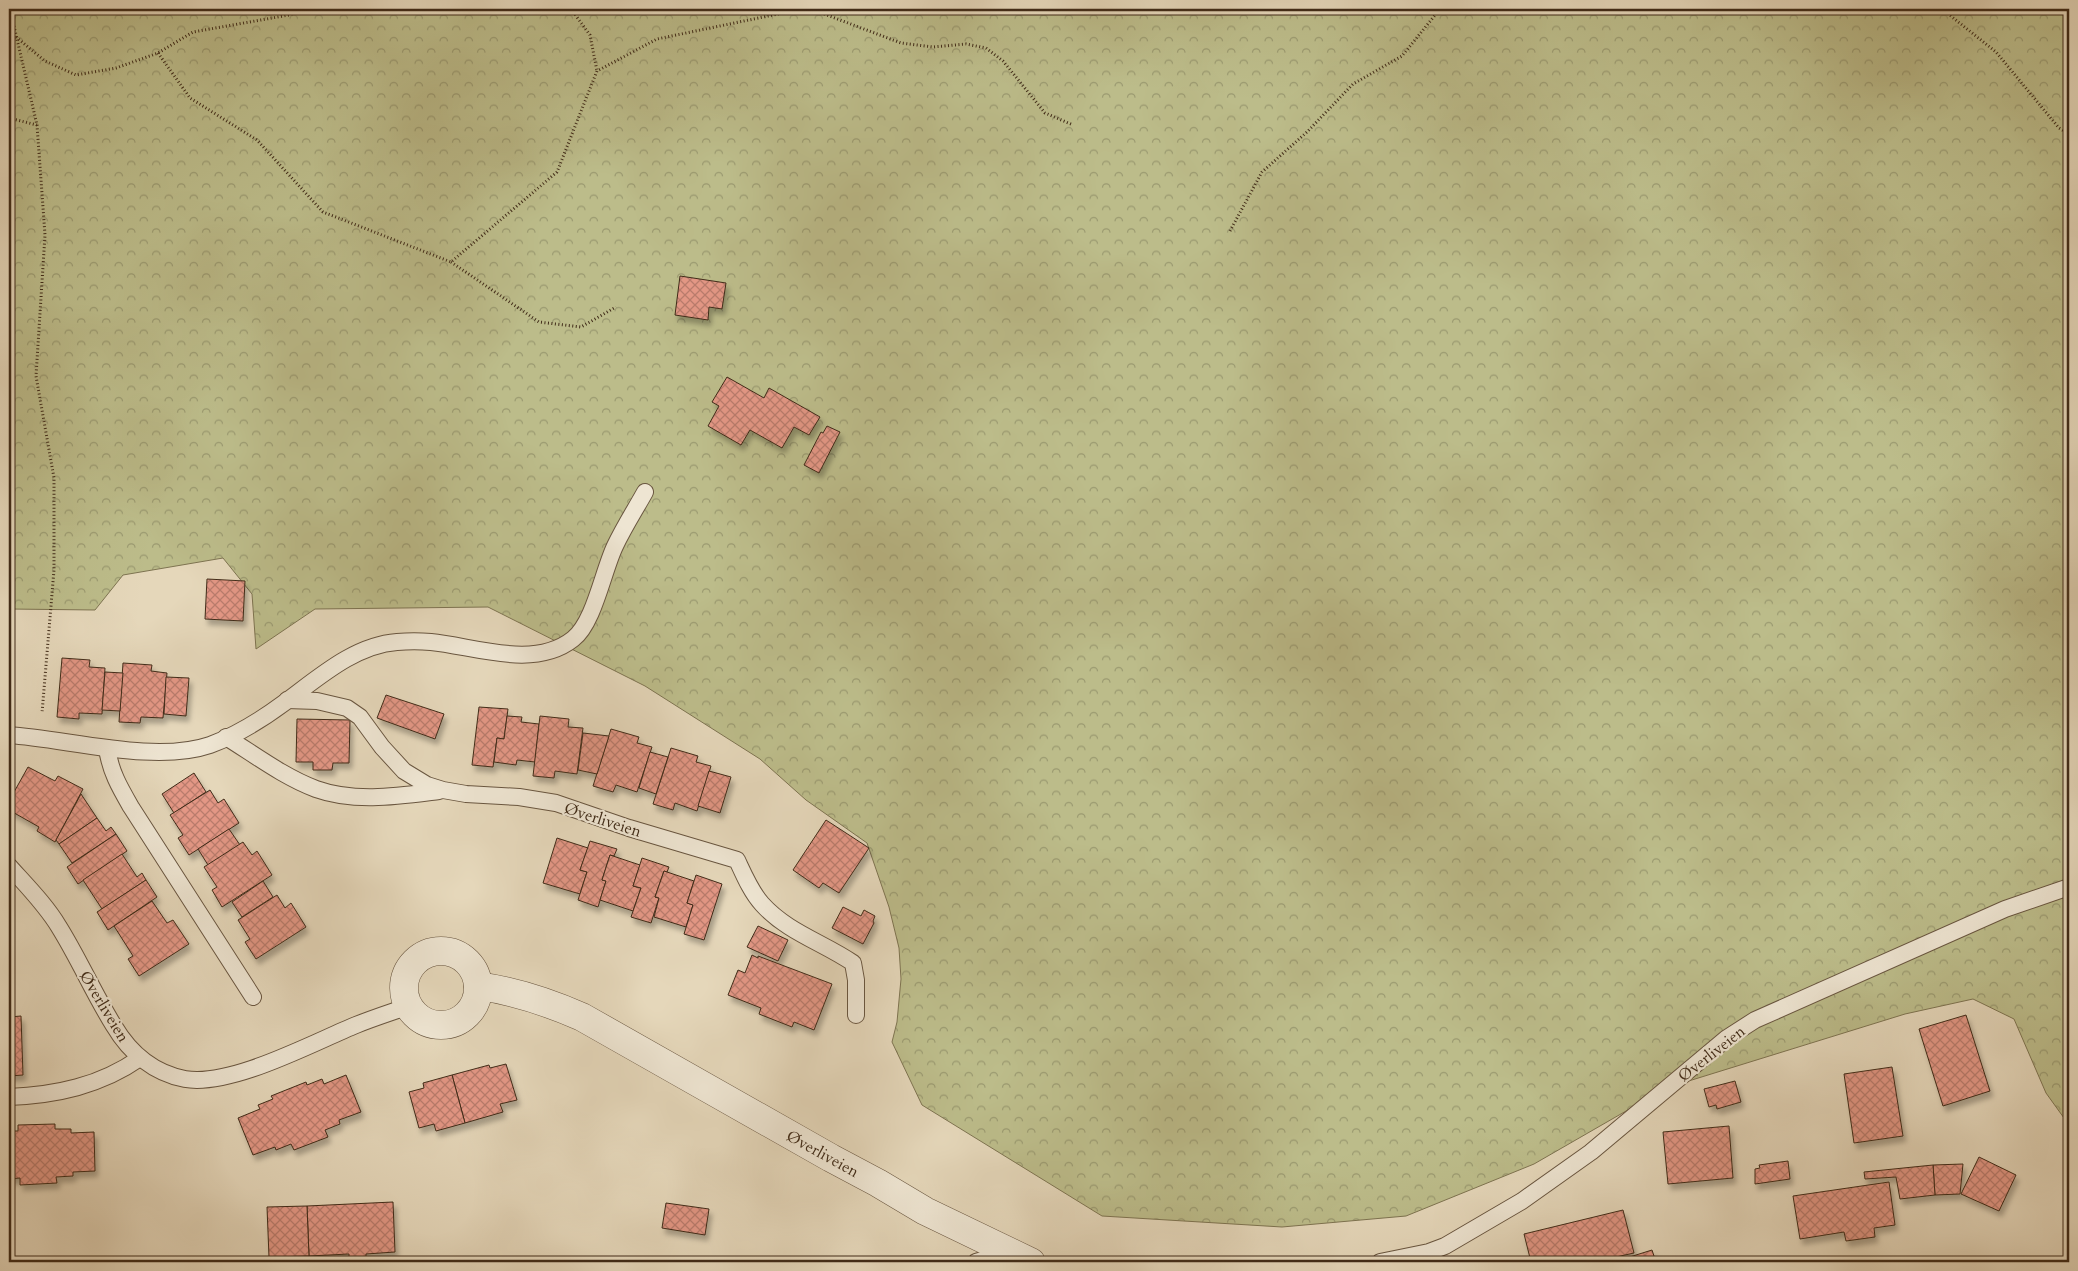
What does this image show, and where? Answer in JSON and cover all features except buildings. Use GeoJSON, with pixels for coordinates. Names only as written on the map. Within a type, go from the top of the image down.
{"type":"FeatureCollection","features":[{"type":"Feature","properties":{"kind":"street"},"geometry":{"type":"LineString","coordinates":[[450,952],[467,961],[473,968],[478,986],[475,1004],[470,1011],[464,1018],[447,1024],[430,1023],[415,1014],[410,1006],[405,988],[409,970],[423,957],[431,953],[450,952]]}},
{"type":"Feature","properties":{"kind":"street","name":"Øverliveien"},"geometry":{"type":"LineString","coordinates":[[478,986],[514,992],[553,1004],[582,1018],[831,1158],[878,1182],[925,1211],[1021,1257]]}},
{"type":"Feature","properties":{"kind":"lane"},"geometry":{"type":"LineString","coordinates":[[9,735],[138,751],[191,749],[210,745],[246,728],[360,652],[395,642],[431,642],[481,652],[522,654],[553,650],[574,639],[590,616],[615,546],[645,492]]}},
{"type":"Feature","properties":{"kind":"lane","name":"Øverliveien"},"geometry":{"type":"LineString","coordinates":[[288,700],[317,701],[347,708],[365,723],[404,771],[424,784],[443,790],[520,797],[556,803],[629,828],[737,860],[761,902],[772,914],[791,929],[836,951],[854,963],[856,1015]]}},
{"type":"Feature","properties":{"kind":"lane"},"geometry":{"type":"LineString","coordinates":[[226,737],[275,768],[326,792],[349,797],[443,790]]}},
{"type":"Feature","properties":{"kind":"lane"},"geometry":{"type":"LineString","coordinates":[[107,748],[113,774],[131,807],[252,997]]}},
{"type":"Feature","properties":{"kind":"lane","name":"Øverliveien"},"geometry":{"type":"LineString","coordinates":[[9,866],[59,926],[116,1029],[140,1058],[152,1066],[185,1079],[212,1079],[255,1068],[357,1025],[410,1006]]}},
{"type":"Feature","properties":{"kind":"lane","name":"Øverliveien"},"geometry":{"type":"LineString","coordinates":[[1380,1262],[1429,1252],[1445,1246],[1522,1201],[1591,1152],[1727,1038],[1755,1020],[2005,909],[2069,887]]}},
{"type":"Feature","properties":{"kind":"lane"},"geometry":{"type":"LineString","coordinates":[[9,1097],[56,1093],[94,1083],[113,1075],[140,1058]]}},
{"type":"Feature","properties":{"kind":"lane"},"geometry":{"type":"LineString","coordinates":[[976,1262],[1021,1257]]}},
{"type":"Feature","properties":{"kind":"path"},"geometry":{"type":"LineString","coordinates":[[10,9],[37,125],[45,235],[36,376],[54,487],[54,570],[40,738]]}},
{"type":"Feature","properties":{"kind":"path"},"geometry":{"type":"LineString","coordinates":[[16,37],[45,61],[76,75],[116,68],[158,53],[193,32],[289,15],[304,9]]}},
{"type":"Feature","properties":{"kind":"path"},"geometry":{"type":"LineString","coordinates":[[451,262],[557,172],[597,71],[590,35],[571,9]]}},
{"type":"Feature","properties":{"kind":"path"},"geometry":{"type":"LineString","coordinates":[[597,71],[657,39],[802,9]]}},
{"type":"Feature","properties":{"kind":"path"},"geometry":{"type":"LineString","coordinates":[[811,9],[901,43],[933,47],[966,44],[986,48],[1003,61],[1045,113],[1073,125]]}},
{"type":"Feature","properties":{"kind":"path"},"geometry":{"type":"LineString","coordinates":[[1230,230],[1262,172],[1307,132],[1353,84],[1402,56],[1440,9]]}},
{"type":"Feature","properties":{"kind":"path"},"geometry":{"type":"LineString","coordinates":[[1942,9],[1996,52],[2059,128],[2069,134]]}},
{"type":"Feature","properties":{"kind":"path"},"geometry":{"type":"LineString","coordinates":[[158,53],[190,98],[257,140],[323,212],[451,262],[539,322],[581,327],[616,307]]}},
{"type":"Feature","properties":{"kind":"path"},"geometry":{"type":"LineString","coordinates":[[9,118],[37,125]]}},
{"type":"Feature","properties":{"kind":"green space"},"geometry":{"type":"Polygon","coordinates":[[[9,9],[2069,9],[2069,1125],[2046,1093],[2014,1019],[1973,999],[1905,1014],[1666,1088],[1534,1164],[1406,1216],[1282,1227],[1102,1216],[922,1105],[892,1042],[897,1022],[901,979],[899,948],[889,907],[867,843],[806,800],[760,759],[645,686],[488,607],[315,609],[256,649],[252,594],[223,558],[123,575],[95,610],[9,609],[9,9]]]}}]}
